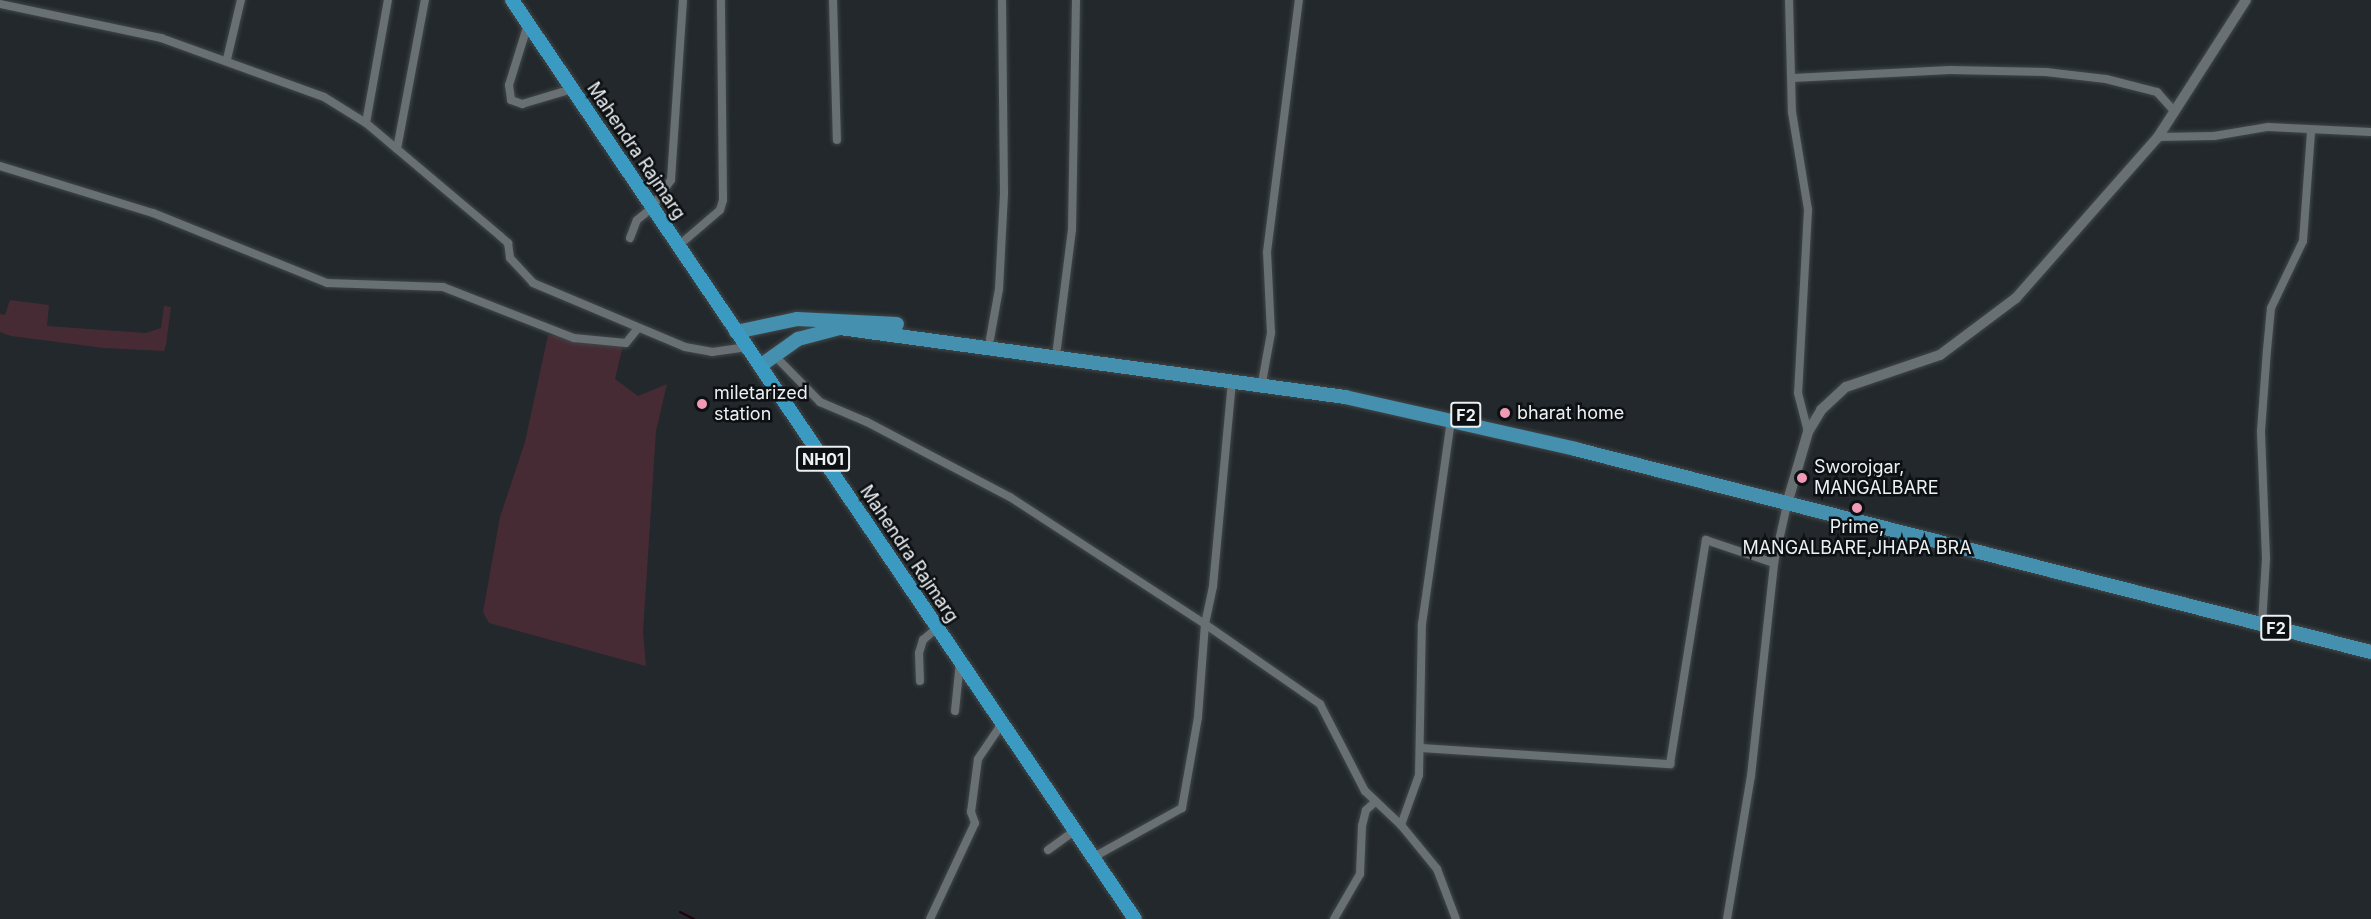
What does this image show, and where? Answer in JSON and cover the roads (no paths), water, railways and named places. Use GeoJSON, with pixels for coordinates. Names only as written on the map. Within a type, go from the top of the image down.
{"type":"FeatureCollection","features":[{"type":"Feature","properties":{"kind":"highway","name":"Mahendra Rajmarg"},"geometry":{"type":"LineString","coordinates":[[512,0],[1001,725],[1135,919]]}},
{"type":"Feature","properties":{"kind":"main road","name":"F2"},"geometry":{"type":"LineString","coordinates":[[736,332],[770,322],[840,318],[1263,376],[1454,412],[2371,652]]}},
{"type":"Feature","properties":{"kind":"main road","name":"F2"},"geometry":{"type":"LineString","coordinates":[[760,366],[798,339],[840,328],[1232,380],[1451,419],[1788,501]]}},
{"type":"Feature","properties":{"kind":"street"},"geometry":{"type":"LineString","coordinates":[[227,59],[241,0]]}},
{"type":"Feature","properties":{"kind":"street"},"geometry":{"type":"LineString","coordinates":[[366,123],[388,0]]}},
{"type":"Feature","properties":{"kind":"street"},"geometry":{"type":"LineString","coordinates":[[398,149],[425,0]]}},
{"type":"Feature","properties":{"kind":"street"},"geometry":{"type":"LineString","coordinates":[[630,238],[637,220],[652,208],[673,169],[682,0]]}},
{"type":"Feature","properties":{"kind":"street"},"geometry":{"type":"LineString","coordinates":[[678,246],[720,210],[723,200],[721,0]]}},
{"type":"Feature","properties":{"kind":"street"},"geometry":{"type":"LineString","coordinates":[[833,0],[837,140]]}},
{"type":"Feature","properties":{"kind":"street"},"geometry":{"type":"LineString","coordinates":[[990,339],[999,289],[1004,192],[1002,0]]}},
{"type":"Feature","properties":{"kind":"street"},"geometry":{"type":"LineString","coordinates":[[1057,348],[1072,229],[1076,0]]}},
{"type":"Feature","properties":{"kind":"street"},"geometry":{"type":"LineString","coordinates":[[1263,376],[1271,333],[1268,241],[1299,0]]}},
{"type":"Feature","properties":{"kind":"street"},"geometry":{"type":"LineString","coordinates":[[1789,0],[1797,156],[1808,210],[1798,393],[1808,432]]}},
{"type":"Feature","properties":{"kind":"street"},"geometry":{"type":"LineString","coordinates":[[1727,919],[1751,776],[1774,563],[1788,501],[1808,432],[1821,410],[1846,387],[1940,355],[2016,298],[2158,137],[2173,110],[2246,0]]}},
{"type":"Feature","properties":{"kind":"street"},"geometry":{"type":"LineString","coordinates":[[0,4],[161,38],[227,59],[324,97],[366,123],[508,243],[510,258],[533,284],[638,328],[712,352],[746,347]]}},
{"type":"Feature","properties":{"kind":"street"},"geometry":{"type":"LineString","coordinates":[[528,24],[511,77],[511,100],[522,104],[572,89]]}},
{"type":"Feature","properties":{"kind":"street"},"geometry":{"type":"LineString","coordinates":[[1793,78],[1950,70],[2057,73],[2157,92],[2173,110]]}},
{"type":"Feature","properties":{"kind":"street"},"geometry":{"type":"LineString","coordinates":[[2158,137],[2214,136],[2268,127],[2312,131],[2371,132]]}},
{"type":"Feature","properties":{"kind":"street"},"geometry":{"type":"LineString","coordinates":[[2262,624],[2266,558],[2261,431],[2266,350],[2271,308],[2303,241],[2312,131]]}},
{"type":"Feature","properties":{"kind":"street"},"geometry":{"type":"LineString","coordinates":[[0,166],[153,213],[327,283],[443,287],[574,338],[626,343],[638,328]]}},
{"type":"Feature","properties":{"kind":"street"},"geometry":{"type":"LineString","coordinates":[[774,355],[820,402],[867,422],[1010,497],[1205,624],[1320,704],[1374,804],[1401,825],[1437,869],[1456,919]]}},
{"type":"Feature","properties":{"kind":"street"},"geometry":{"type":"LineString","coordinates":[[1092,858],[1182,808],[1198,717],[1205,624],[1213,586],[1232,380]]}},
{"type":"Feature","properties":{"kind":"street"},"geometry":{"type":"LineString","coordinates":[[1401,825],[1419,775],[1422,624],[1451,419]]}},
{"type":"Feature","properties":{"kind":"street"},"geometry":{"type":"LineString","coordinates":[[1421,748],[1670,764],[1706,540],[1774,563]]}},
{"type":"Feature","properties":{"kind":"street"},"geometry":{"type":"LineString","coordinates":[[920,681],[919,653],[923,640],[937,628]]}},
{"type":"Feature","properties":{"kind":"street"},"geometry":{"type":"LineString","coordinates":[[955,711],[960,662]]}},
{"type":"Feature","properties":{"kind":"street"},"geometry":{"type":"LineString","coordinates":[[930,919],[975,823],[971,813],[978,759],[1001,725]]}},
{"type":"Feature","properties":{"kind":"street"},"geometry":{"type":"LineString","coordinates":[[1334,919],[1360,874],[1362,826],[1366,810],[1374,804]]}},
{"type":"Feature","properties":{"kind":"street"},"geometry":{"type":"LineString","coordinates":[[1048,850],[1074,831]]}},
{"type":"Feature","properties":{"kind":"waterway"},"geometry":{"type":"LineString","coordinates":[[680,912],[694,919]]}},
{"type":"Feature","properties":{"kind":"place","name":"miletarized station"},"geometry":{"type":"Point","coordinates":[702,404]}},
{"type":"Feature","properties":{"kind":"place","name":"bharat home"},"geometry":{"type":"Point","coordinates":[1505,413]}},
{"type":"Feature","properties":{"kind":"place","name":"Sworojgar, MANGALBARE"},"geometry":{"type":"Point","coordinates":[1802,478]}},
{"type":"Feature","properties":{"kind":"place","name":"Prime, MANGALBARE,JHAPA BRA"},"geometry":{"type":"Point","coordinates":[1857,508]}}]}
